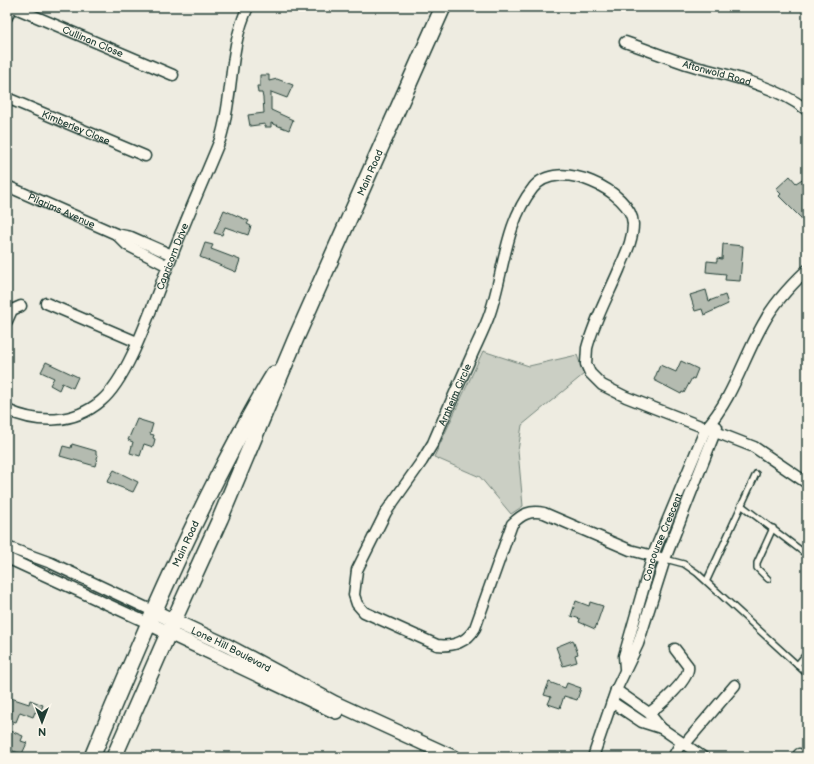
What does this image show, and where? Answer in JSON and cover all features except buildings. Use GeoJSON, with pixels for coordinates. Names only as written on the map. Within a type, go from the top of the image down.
{"type":"FeatureCollection","features":[{"type":"Feature","properties":{"kind":"main road","name":"Main Road"},"geometry":{"type":"LineString","coordinates":[[114,757],[171,626],[220,519],[296,338],[443,7]]}},
{"type":"Feature","properties":{"kind":"main road","name":"Main Road"},"geometry":{"type":"LineString","coordinates":[[92,757],[151,617],[199,514],[256,405],[296,338]]}},
{"type":"Feature","properties":{"kind":"street"},"geometry":{"type":"LineString","coordinates":[[7,17],[12,7]]}},
{"type":"Feature","properties":{"kind":"street","name":"Cullinan Close"},"geometry":{"type":"LineString","coordinates":[[12,7],[173,76]]}},
{"type":"Feature","properties":{"kind":"street","name":"Capricorn Drive"},"geometry":{"type":"LineString","coordinates":[[7,410],[28,418],[58,420],[88,410],[100,402],[118,383],[137,342],[225,125],[237,42],[248,7]]}},
{"type":"Feature","properties":{"kind":"street","name":"Aftonwold Road"},"geometry":{"type":"LineString","coordinates":[[625,42],[690,65],[739,78],[788,98],[807,110]]}},
{"type":"Feature","properties":{"kind":"street","name":"Kimberley Close"},"geometry":{"type":"LineString","coordinates":[[7,98],[145,156]]}},
{"type":"Feature","properties":{"kind":"street","name":"Arnheim Circle"},"geometry":{"type":"LineString","coordinates":[[665,559],[630,550],[544,513],[534,511],[525,514],[512,524],[473,632],[465,639],[444,646],[437,645],[364,612],[357,604],[354,595],[357,570],[386,512],[433,443],[489,317],[510,236],[524,202],[538,181],[552,175],[563,174],[598,184],[617,197],[628,208],[633,222],[631,242],[590,338],[586,355],[586,364],[590,373],[602,385],[615,392],[754,447],[807,483]]}},
{"type":"Feature","properties":{"kind":"street","name":"Pilgrims Avenue"},"geometry":{"type":"LineString","coordinates":[[7,186],[116,234],[131,237],[172,255]]}},
{"type":"Feature","properties":{"kind":"street","name":"Pilgrims Avenue"},"geometry":{"type":"LineString","coordinates":[[116,234],[126,245],[168,266]]}},
{"type":"Feature","properties":{"kind":"street","name":"Concourse Crescent"},"geometry":{"type":"LineString","coordinates":[[626,668],[624,656],[654,555],[706,428],[719,413],[740,375],[762,324],[785,291],[807,270]]}},
{"type":"Feature","properties":{"kind":"street"},"geometry":{"type":"LineString","coordinates":[[46,303],[137,342]]}},
{"type":"Feature","properties":{"kind":"street"},"geometry":{"type":"LineString","coordinates":[[7,321],[12,310],[21,306]]}},
{"type":"Feature","properties":{"kind":"street","name":"Concourse Crescent"},"geometry":{"type":"LineString","coordinates":[[594,757],[616,690],[638,644],[665,559],[692,488],[716,432],[719,413]]}},
{"type":"Feature","properties":{"kind":"street","name":"Lone Hill Boulevard"},"geometry":{"type":"LineString","coordinates":[[7,547],[52,563],[151,617]]}},
{"type":"Feature","properties":{"kind":"street","name":"Lone Hill Boulevard"},"geometry":{"type":"LineString","coordinates":[[7,558],[171,626],[228,646],[335,703],[453,757]]}},
{"type":"Feature","properties":{"kind":"street","name":"Lone Hill Boulevard"},"geometry":{"type":"LineString","coordinates":[[171,626],[274,684],[437,757]]}},
{"type":"Feature","properties":{"kind":"street"},"geometry":{"type":"LineString","coordinates":[[649,713],[662,705],[687,675],[688,666],[675,649]]}},
{"type":"Feature","properties":{"kind":"street"},"geometry":{"type":"LineString","coordinates":[[673,757],[735,685]]}},
{"type":"Feature","properties":{"kind":"street"},"geometry":{"type":"LineString","coordinates":[[616,690],[649,713],[661,728],[703,757]]}},
{"type":"Feature","properties":{"kind":"street"},"geometry":{"type":"LineString","coordinates":[[612,702],[642,722],[661,728]]}},
{"type":"Feature","properties":{"kind":"lane"},"geometry":{"type":"LineString","coordinates":[[707,580],[756,474]]}},
{"type":"Feature","properties":{"kind":"lane"},"geometry":{"type":"LineString","coordinates":[[741,505],[807,555]]}},
{"type":"Feature","properties":{"kind":"lane"},"geometry":{"type":"LineString","coordinates":[[768,579],[757,568],[757,564],[773,528]]}},
{"type":"Feature","properties":{"kind":"lane"},"geometry":{"type":"LineString","coordinates":[[665,559],[684,564],[707,580],[807,674]]}},
{"type":"Feature","properties":{"kind":"lane"},"geometry":{"type":"LineString","coordinates":[[797,665],[807,653]]}},
{"type":"Feature","properties":{"kind":"shaded area"},"geometry":{"type":"Polygon","coordinates":[[[483,351],[529,366],[577,355],[584,374],[522,425],[518,451],[523,506],[511,514],[480,477],[434,457],[483,351]]]}}]}
